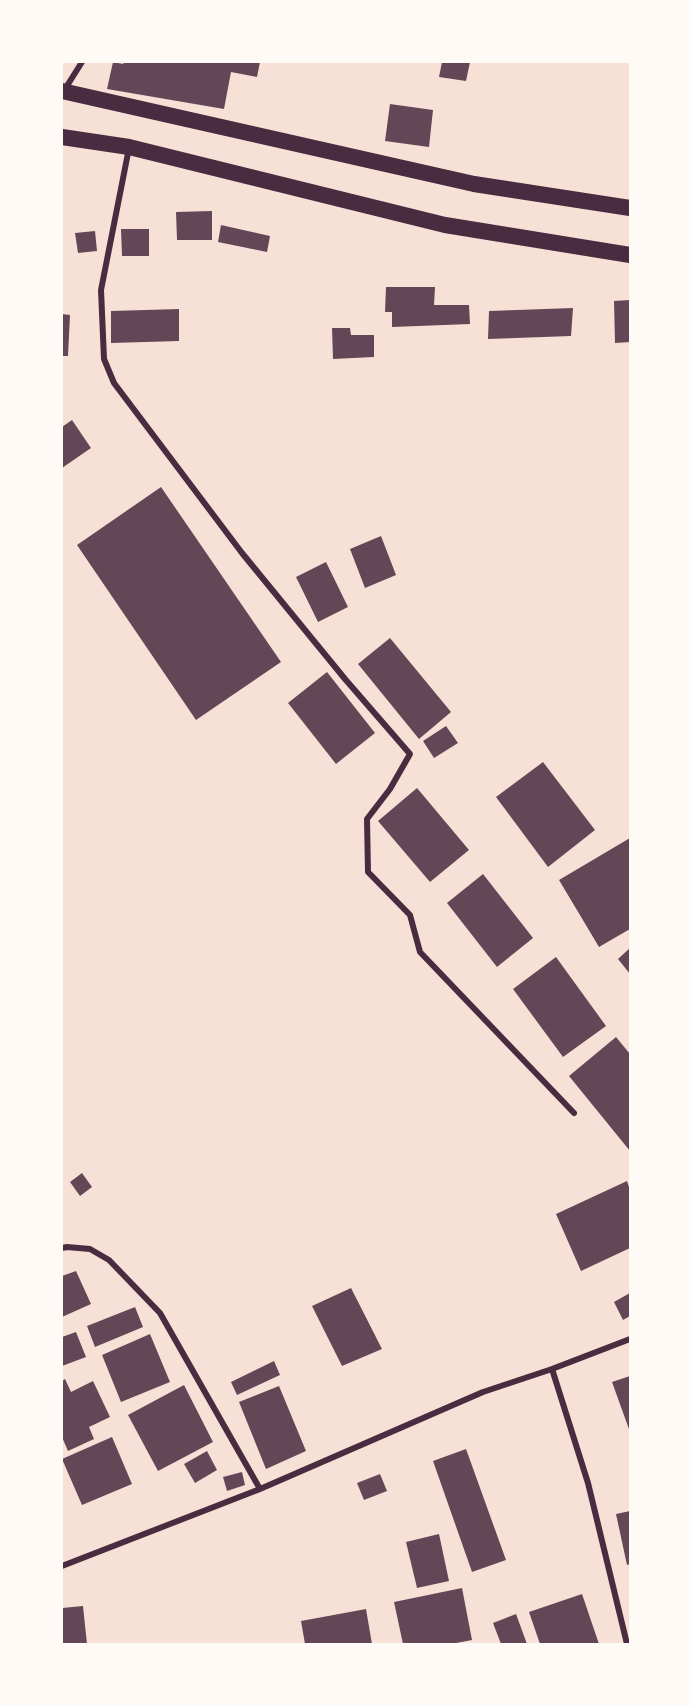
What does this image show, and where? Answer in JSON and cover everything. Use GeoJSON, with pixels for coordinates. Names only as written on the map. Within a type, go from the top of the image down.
{"type":"FeatureCollection","features":[{"type":"Feature","properties":{"kind":"highway"},"geometry":{"type":"LineString","coordinates":[[62,94],[474,184],[630,208]]}},
{"type":"Feature","properties":{"kind":"highway"},"geometry":{"type":"LineString","coordinates":[[62,137],[129,147],[445,225],[630,255]]}},
{"type":"Feature","properties":{"kind":"street"},"geometry":{"type":"LineString","coordinates":[[62,94],[81,62]]}},
{"type":"Feature","properties":{"kind":"street"},"geometry":{"type":"LineString","coordinates":[[129,147],[101,290],[104,359],[114,383],[242,553],[410,754],[390,789],[367,819],[368,872],[410,915],[420,952],[574,1113]]}},
{"type":"Feature","properties":{"kind":"street"},"geometry":{"type":"LineString","coordinates":[[62,1248],[67,1246],[90,1249],[108,1260],[160,1313],[260,1489]]}},
{"type":"Feature","properties":{"kind":"street"},"geometry":{"type":"LineString","coordinates":[[62,1566],[260,1489],[483,1392],[630,1339]]}},
{"type":"Feature","properties":{"kind":"street"},"geometry":{"type":"LineString","coordinates":[[552,1369],[588,1483],[627,1644]]}},
{"type":"Feature","properties":{"kind":"building"},"geometry":{"type":"Polygon","coordinates":[[[113,62],[123,64],[124,62],[260,62],[257,77],[231,72],[224,109],[107,89],[113,62]]]}},
{"type":"Feature","properties":{"kind":"building"},"geometry":{"type":"Polygon","coordinates":[[[442,62],[470,62],[466,81],[439,77],[442,62]]]}},
{"type":"Feature","properties":{"kind":"building"},"geometry":{"type":"Polygon","coordinates":[[[390,104],[433,110],[429,147],[385,141],[390,104]]]}},
{"type":"Feature","properties":{"kind":"building"},"geometry":{"type":"Polygon","coordinates":[[[212,211],[212,240],[177,240],[176,212],[212,211]]]}},
{"type":"Feature","properties":{"kind":"building"},"geometry":{"type":"Polygon","coordinates":[[[221,225],[270,236],[267,252],[218,242],[221,225]]]}},
{"type":"Feature","properties":{"kind":"building"},"geometry":{"type":"Polygon","coordinates":[[[121,229],[149,229],[149,256],[122,256],[121,229]]]}},
{"type":"Feature","properties":{"kind":"building"},"geometry":{"type":"Polygon","coordinates":[[[95,231],[97,251],[78,253],[75,233],[95,231]]]}},
{"type":"Feature","properties":{"kind":"building"},"geometry":{"type":"Polygon","coordinates":[[[386,287],[435,287],[434,305],[469,305],[470,324],[392,327],[392,312],[385,312],[386,287]]]}},
{"type":"Feature","properties":{"kind":"building"},"geometry":{"type":"Polygon","coordinates":[[[630,300],[630,342],[615,343],[614,301],[630,300]]]}},
{"type":"Feature","properties":{"kind":"building"},"geometry":{"type":"Polygon","coordinates":[[[573,308],[571,336],[488,339],[489,311],[573,308]]]}},
{"type":"Feature","properties":{"kind":"building"},"geometry":{"type":"Polygon","coordinates":[[[179,309],[179,341],[111,343],[111,311],[179,309]]]}},
{"type":"Feature","properties":{"kind":"building"},"geometry":{"type":"Polygon","coordinates":[[[62,314],[70,315],[68,356],[62,356],[62,314]]]}},
{"type":"Feature","properties":{"kind":"building"},"geometry":{"type":"Polygon","coordinates":[[[332,328],[350,328],[351,335],[374,335],[374,357],[333,359],[332,328]]]}},
{"type":"Feature","properties":{"kind":"building"},"geometry":{"type":"Polygon","coordinates":[[[72,420],[91,448],[62,468],[62,427],[72,420]]]}},
{"type":"Feature","properties":{"kind":"building"},"geometry":{"type":"Polygon","coordinates":[[[161,487],[281,662],[196,720],[77,545],[161,487]]]}},
{"type":"Feature","properties":{"kind":"building"},"geometry":{"type":"Polygon","coordinates":[[[381,536],[396,575],[365,588],[350,549],[381,536]]]}},
{"type":"Feature","properties":{"kind":"building"},"geometry":{"type":"Polygon","coordinates":[[[326,562],[348,607],[318,622],[296,577],[326,562]]]}},
{"type":"Feature","properties":{"kind":"building"},"geometry":{"type":"Polygon","coordinates":[[[390,638],[451,712],[419,739],[358,664],[390,638]]]}},
{"type":"Feature","properties":{"kind":"building"},"geometry":{"type":"Polygon","coordinates":[[[327,672],[375,733],[336,764],[288,703],[327,672]]]}},
{"type":"Feature","properties":{"kind":"building"},"geometry":{"type":"Polygon","coordinates":[[[446,726],[458,743],[434,758],[423,741],[446,726]]]}},
{"type":"Feature","properties":{"kind":"building"},"geometry":{"type":"Polygon","coordinates":[[[543,762],[595,830],[548,867],[496,797],[543,762]]]}},
{"type":"Feature","properties":{"kind":"building"},"geometry":{"type":"Polygon","coordinates":[[[417,788],[469,850],[430,882],[378,821],[417,788]]]}},
{"type":"Feature","properties":{"kind":"building"},"geometry":{"type":"Polygon","coordinates":[[[630,838],[630,929],[599,947],[559,880],[630,838]]]}},
{"type":"Feature","properties":{"kind":"building"},"geometry":{"type":"Polygon","coordinates":[[[483,874],[533,938],[497,967],[447,903],[483,874]]]}},
{"type":"Feature","properties":{"kind":"building"},"geometry":{"type":"Polygon","coordinates":[[[630,948],[630,974],[618,959],[630,948]]]}},
{"type":"Feature","properties":{"kind":"building"},"geometry":{"type":"Polygon","coordinates":[[[556,957],[606,1026],[563,1057],[513,989],[556,957]]]}},
{"type":"Feature","properties":{"kind":"building"},"geometry":{"type":"Polygon","coordinates":[[[616,1037],[630,1054],[630,1151],[569,1076],[616,1037]]]}},
{"type":"Feature","properties":{"kind":"building"},"geometry":{"type":"Polygon","coordinates":[[[82,1173],[92,1187],[80,1196],[70,1182],[82,1173]]]}},
{"type":"Feature","properties":{"kind":"building"},"geometry":{"type":"Polygon","coordinates":[[[627,1181],[630,1190],[630,1248],[581,1271],[556,1214],[627,1181]]]}},
{"type":"Feature","properties":{"kind":"building"},"geometry":{"type":"Polygon","coordinates":[[[76,1271],[91,1304],[62,1317],[62,1276],[76,1271]]]}},
{"type":"Feature","properties":{"kind":"building"},"geometry":{"type":"Polygon","coordinates":[[[351,1288],[382,1349],[342,1366],[312,1306],[351,1288]]]}},
{"type":"Feature","properties":{"kind":"building"},"geometry":{"type":"Polygon","coordinates":[[[630,1293],[630,1316],[623,1320],[614,1302],[630,1293]]]}},
{"type":"Feature","properties":{"kind":"building"},"geometry":{"type":"Polygon","coordinates":[[[135,1307],[143,1327],[95,1347],[87,1326],[135,1307]]]}},
{"type":"Feature","properties":{"kind":"building"},"geometry":{"type":"Polygon","coordinates":[[[76,1332],[86,1357],[62,1366],[62,1337],[76,1332]]]}},
{"type":"Feature","properties":{"kind":"building"},"geometry":{"type":"Polygon","coordinates":[[[150,1334],[170,1382],[121,1402],[102,1355],[150,1334]]]}},
{"type":"Feature","properties":{"kind":"building"},"geometry":{"type":"Polygon","coordinates":[[[274,1361],[280,1375],[237,1395],[231,1382],[274,1361]]]}},
{"type":"Feature","properties":{"kind":"building"},"geometry":{"type":"Polygon","coordinates":[[[630,1376],[630,1432],[612,1382],[630,1376]]]}},
{"type":"Feature","properties":{"kind":"building"},"geometry":{"type":"Polygon","coordinates":[[[65,1379],[71,1392],[93,1381],[110,1417],[89,1427],[94,1439],[68,1451],[62,1437],[62,1381],[65,1379]]]}},
{"type":"Feature","properties":{"kind":"building"},"geometry":{"type":"Polygon","coordinates":[[[184,1385],[213,1442],[158,1471],[128,1415],[184,1385]]]}},
{"type":"Feature","properties":{"kind":"building"},"geometry":{"type":"Polygon","coordinates":[[[279,1386],[306,1451],[266,1469],[239,1402],[279,1386]]]}},
{"type":"Feature","properties":{"kind":"building"},"geometry":{"type":"Polygon","coordinates":[[[112,1437],[132,1484],[82,1505],[62,1459],[112,1437]]]}},
{"type":"Feature","properties":{"kind":"building"},"geometry":{"type":"Polygon","coordinates":[[[466,1449],[506,1560],[472,1572],[433,1461],[466,1449]]]}},
{"type":"Feature","properties":{"kind":"building"},"geometry":{"type":"Polygon","coordinates":[[[207,1451],[217,1470],[195,1483],[184,1464],[207,1451]]]}},
{"type":"Feature","properties":{"kind":"building"},"geometry":{"type":"Polygon","coordinates":[[[242,1472],[245,1485],[227,1491],[223,1477],[242,1472]]]}},
{"type":"Feature","properties":{"kind":"building"},"geometry":{"type":"Polygon","coordinates":[[[380,1474],[387,1491],[364,1500],[357,1483],[380,1474]]]}},
{"type":"Feature","properties":{"kind":"building"},"geometry":{"type":"Polygon","coordinates":[[[630,1511],[630,1564],[627,1565],[616,1514],[630,1511]]]}},
{"type":"Feature","properties":{"kind":"building"},"geometry":{"type":"Polygon","coordinates":[[[439,1534],[449,1581],[417,1588],[406,1542],[439,1534]]]}},
{"type":"Feature","properties":{"kind":"building"},"geometry":{"type":"Polygon","coordinates":[[[462,1588],[472,1640],[451,1644],[403,1644],[394,1602],[462,1588]]]}},
{"type":"Feature","properties":{"kind":"building"},"geometry":{"type":"Polygon","coordinates":[[[582,1594],[599,1644],[540,1644],[529,1612],[582,1594]]]}},
{"type":"Feature","properties":{"kind":"building"},"geometry":{"type":"Polygon","coordinates":[[[83,1606],[87,1644],[62,1644],[62,1608],[83,1606]]]}},
{"type":"Feature","properties":{"kind":"building"},"geometry":{"type":"Polygon","coordinates":[[[366,1609],[372,1644],[305,1644],[301,1621],[366,1609]]]}},
{"type":"Feature","properties":{"kind":"building"},"geometry":{"type":"Polygon","coordinates":[[[516,1614],[527,1644],[501,1644],[493,1623],[516,1614]]]}}]}
